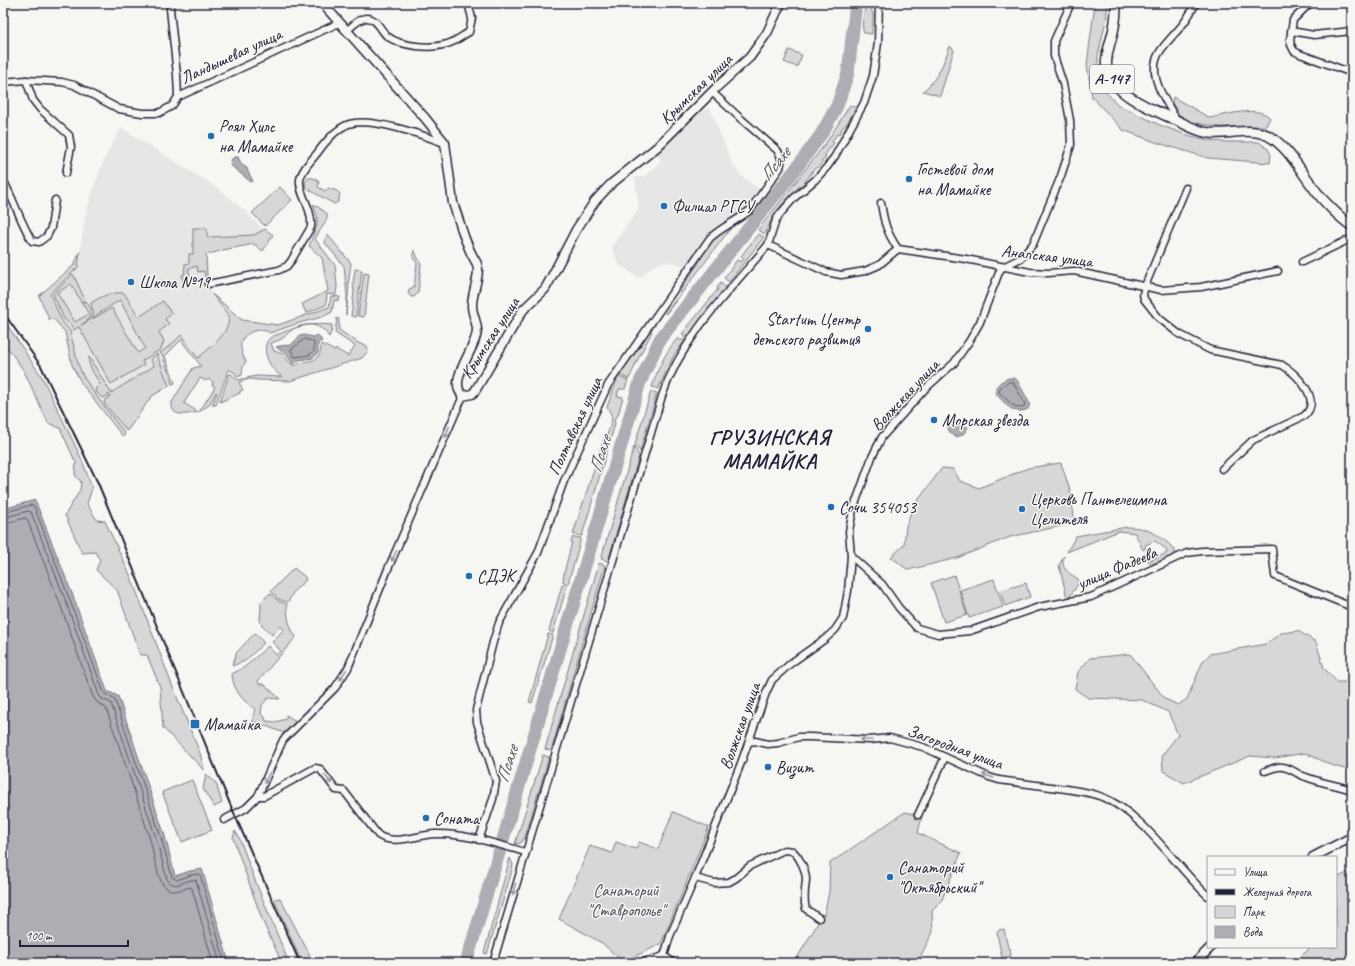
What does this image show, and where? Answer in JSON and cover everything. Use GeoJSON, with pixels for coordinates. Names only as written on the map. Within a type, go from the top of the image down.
{"type":"FeatureCollection","features":[{"type":"Feature","properties":{"kind":"main road","name":"А-147"},"geometry":{"type":"LineString","coordinates":[[1116,3],[1114,28],[1106,61],[1110,76],[1120,89],[1140,103],[1177,121]]}},
{"type":"Feature","properties":{"kind":"main road"},"geometry":{"type":"LineString","coordinates":[[1177,121],[1208,133],[1257,132],[1277,141],[1314,189],[1352,226]]}},
{"type":"Feature","properties":{"kind":"street","name":"Ландышевая улица"},"geometry":{"type":"LineString","coordinates":[[172,3],[170,9],[178,97],[339,23]]}},
{"type":"Feature","properties":{"kind":"street"},"geometry":{"type":"LineString","coordinates":[[322,3],[425,118],[445,144],[454,203],[465,239],[478,269],[472,308],[477,330],[462,367],[457,387],[458,392],[463,396]]}},
{"type":"Feature","properties":{"kind":"street"},"geometry":{"type":"LineString","coordinates":[[347,31],[358,21],[367,18],[375,21],[387,36],[400,42],[424,48],[449,44],[469,32],[472,18],[468,3]]}},
{"type":"Feature","properties":{"kind":"street","name":"Крымская улица"},"geometry":{"type":"LineString","coordinates":[[224,820],[246,808],[258,796],[284,740],[334,688],[348,668],[391,562],[463,396],[472,394],[475,391],[509,336],[520,315],[545,288],[576,230],[595,201],[611,184],[657,147],[756,50],[767,33],[780,3]]}},
{"type":"Feature","properties":{"kind":"street"},"geometry":{"type":"LineString","coordinates":[[493,963],[664,390],[681,354],[692,338],[768,245],[776,220],[780,214],[794,198],[815,180],[835,156],[864,103],[873,76],[878,43],[879,3]]}},
{"type":"Feature","properties":{"kind":"street","name":"Волжская улица"},"geometry":{"type":"LineString","coordinates":[[664,956],[670,936],[695,878],[772,680],[791,663],[835,630],[843,618],[848,591],[851,556],[849,531],[853,510],[872,457],[882,437],[925,389],[954,363],[980,322],[996,276],[1005,266],[1021,258],[1032,244],[1061,176],[1071,145],[1070,120],[1063,84],[1054,56],[1054,41],[1071,3]]}},
{"type":"Feature","properties":{"kind":"street"},"geometry":{"type":"LineString","coordinates":[[1177,121],[1160,89],[1157,80],[1155,65],[1156,57],[1183,24],[1196,3]]}},
{"type":"Feature","properties":{"kind":"street"},"geometry":{"type":"LineString","coordinates":[[1310,3],[1293,20],[1290,40],[1294,51],[1352,73]]}},
{"type":"Feature","properties":{"kind":"street"},"geometry":{"type":"LineString","coordinates":[[1291,31],[1314,35],[1352,32]]}},
{"type":"Feature","properties":{"kind":"street"},"geometry":{"type":"LineString","coordinates":[[3,82],[26,80],[74,84],[119,109],[142,113],[159,113],[172,106],[178,97]]}},
{"type":"Feature","properties":{"kind":"street"},"geometry":{"type":"LineString","coordinates":[[26,80],[33,100],[40,109],[68,135],[71,147],[66,173]]}},
{"type":"Feature","properties":{"kind":"street","name":"Полтавская улица"},"geometry":{"type":"LineString","coordinates":[[479,840],[493,799],[496,781],[477,722],[476,710],[499,623],[538,553],[564,481],[608,386],[710,238],[750,210],[780,168],[780,155],[777,150],[712,92]]}},
{"type":"Feature","properties":{"kind":"street"},"geometry":{"type":"LineString","coordinates":[[208,284],[279,270],[287,266],[311,227],[312,221],[300,181],[302,174],[325,143],[340,128],[358,122],[388,126],[426,136],[445,144]]}},
{"type":"Feature","properties":{"kind":"street"},"geometry":{"type":"LineString","coordinates":[[3,180],[11,194],[25,229],[32,240],[39,242],[47,236],[51,228],[55,200]]}},
{"type":"Feature","properties":{"kind":"street"},"geometry":{"type":"LineString","coordinates":[[1186,188],[1146,286],[1143,294],[1144,300],[1158,318],[1179,334],[1215,351],[1282,365],[1297,376],[1310,395],[1311,401],[1309,412],[1304,416],[1253,440],[1222,470]]}},
{"type":"Feature","properties":{"kind":"street"},"geometry":{"type":"LineString","coordinates":[[768,245],[826,272],[841,275],[865,271],[879,265],[898,250],[889,237],[884,224],[881,203]]}},
{"type":"Feature","properties":{"kind":"street"},"geometry":{"type":"LineString","coordinates":[[1302,262],[1352,238]]}},
{"type":"Feature","properties":{"kind":"street","name":"Анапская улица"},"geometry":{"type":"LineString","coordinates":[[898,250],[966,258],[1030,272],[1048,273],[1074,271],[1160,290],[1201,287],[1278,271]]}},
{"type":"Feature","properties":{"kind":"street","name":"улица Фадеева"},"geometry":{"type":"LineString","coordinates":[[851,556],[882,584],[899,608],[917,628],[938,634],[970,631],[1038,608],[1091,597],[1187,553],[1202,551],[1272,549],[1275,576],[1352,607]]}},
{"type":"Feature","properties":{"kind":"street","name":"Загородная улица"},"geometry":{"type":"LineString","coordinates":[[749,742],[755,740],[768,744],[778,743],[799,737],[870,740],[890,738],[923,747],[988,777],[1095,795],[1118,805],[1136,821],[1159,843],[1197,887],[1207,895]]}},
{"type":"Feature","properties":{"kind":"street"},"geometry":{"type":"LineString","coordinates":[[918,815],[945,757]]}},
{"type":"Feature","properties":{"kind":"street"},"geometry":{"type":"LineString","coordinates":[[1265,771],[1275,767],[1283,767],[1291,769],[1299,775],[1319,782],[1352,790]]}},
{"type":"Feature","properties":{"kind":"street","name":"Крымская улица"},"geometry":{"type":"LineString","coordinates":[[258,796],[264,796],[315,768],[320,769],[336,790],[344,791],[378,835],[384,839],[392,840],[435,834],[458,836],[497,844],[525,852]]}},
{"type":"Feature","properties":{"kind":"street"},"geometry":{"type":"LineString","coordinates":[[1314,856],[1352,836]]}},
{"type":"Feature","properties":{"kind":"street"},"geometry":{"type":"LineString","coordinates":[[695,878],[714,883],[729,882],[750,866],[784,850],[793,851],[797,855],[805,872],[806,880],[804,897],[806,909],[819,918]]}},
{"type":"Feature","properties":{"kind":"street"},"geometry":{"type":"LineString","coordinates":[[1195,963],[1210,948]]}},
{"type":"Feature","properties":{"kind":"street"},"geometry":{"type":"LineString","coordinates":[[640,963],[652,961],[664,956],[674,963]]}},
{"type":"Feature","properties":{"kind":"shaded area"},"geometry":{"type":"Polygon","coordinates":[[[710,108],[733,165],[741,176],[760,190],[745,210],[715,228],[686,267],[676,263],[664,262],[654,265],[640,278],[619,265],[611,247],[639,209],[635,177],[644,177],[662,160],[655,154],[695,113],[710,108]]]}},
{"type":"Feature","properties":{"kind":"shaded area","name":"Школа №19"},"geometry":{"type":"Polygon","coordinates":[[[121,128],[218,188],[244,210],[264,230],[254,235],[207,237],[206,255],[209,287],[212,294],[242,320],[201,366],[181,340],[165,356],[175,383],[152,396],[123,437],[82,384],[72,365],[65,332],[53,318],[50,321],[39,296],[74,265],[80,252],[85,217],[91,195],[101,167],[121,128]]]}},
{"type":"Feature","properties":{"kind":"green space"},"geometry":{"type":"Polygon","coordinates":[[[866,3],[870,3],[873,15],[872,34],[864,33],[863,29],[866,3]]]}},
{"type":"Feature","properties":{"kind":"green space"},"geometry":{"type":"Polygon","coordinates":[[[1095,3],[1108,3],[1098,56],[1098,76],[1104,90],[1118,105],[1160,125],[1206,140],[1224,142],[1259,142],[1268,149],[1271,155],[1270,163],[1208,158],[1155,142],[1123,130],[1092,97],[1087,65],[1095,3]]]}},
{"type":"Feature","properties":{"kind":"green space"},"geometry":{"type":"Polygon","coordinates":[[[950,46],[954,50],[940,96],[923,91],[936,76],[950,46]]]}},
{"type":"Feature","properties":{"kind":"green space"},"geometry":{"type":"Polygon","coordinates":[[[789,50],[802,55],[797,67],[784,62],[789,50]]]}},
{"type":"Feature","properties":{"kind":"green space"},"geometry":{"type":"Polygon","coordinates":[[[1173,97],[1210,118],[1250,111],[1265,114],[1270,118],[1266,126],[1219,127],[1190,122],[1182,119],[1172,103],[1173,97]]]}},
{"type":"Feature","properties":{"kind":"green space"},"geometry":{"type":"Polygon","coordinates":[[[850,105],[856,108],[839,135],[837,134],[832,142],[834,143],[825,155],[825,159],[822,161],[820,166],[815,168],[804,183],[794,191],[796,192],[777,211],[765,234],[758,230],[826,143],[850,105]]]}},
{"type":"Feature","properties":{"kind":"green space"},"geometry":{"type":"Polygon","coordinates":[[[308,178],[317,179],[319,183],[318,187],[325,191],[329,188],[337,191],[340,194],[338,202],[334,204],[306,188],[305,182],[308,178]]]}},
{"type":"Feature","properties":{"kind":"green space"},"geometry":{"type":"Polygon","coordinates":[[[280,187],[292,200],[265,226],[252,213],[280,187]]]}},
{"type":"Feature","properties":{"kind":"green space"},"geometry":{"type":"Polygon","coordinates":[[[313,204],[327,214],[327,219],[315,239],[335,265],[337,286],[336,295],[327,294],[326,305],[306,313],[302,304],[328,291],[322,258],[309,246],[317,225],[317,216],[313,204]]]}},
{"type":"Feature","properties":{"kind":"green space"},"geometry":{"type":"Polygon","coordinates":[[[736,221],[666,314],[665,313],[681,293],[679,292],[700,261],[698,260],[706,248],[736,221]]]}},
{"type":"Feature","properties":{"kind":"green space"},"geometry":{"type":"Polygon","coordinates":[[[193,228],[207,228],[207,237],[254,235],[265,229],[273,235],[263,251],[254,244],[206,255],[207,277],[205,277],[204,271],[198,272],[197,266],[188,269],[190,275],[186,276],[188,283],[183,286],[182,275],[184,275],[185,264],[189,263],[189,254],[193,254],[193,228]]]}},
{"type":"Feature","properties":{"kind":"green space"},"geometry":{"type":"Polygon","coordinates":[[[327,234],[351,263],[346,315],[347,296],[344,266],[325,243],[327,234]]]}},
{"type":"Feature","properties":{"kind":"green space"},"geometry":{"type":"Polygon","coordinates":[[[758,234],[764,237],[729,282],[724,278],[737,260],[741,262],[744,258],[741,256],[758,234]]]}},
{"type":"Feature","properties":{"kind":"green space"},"geometry":{"type":"Polygon","coordinates":[[[414,250],[421,264],[418,293],[414,297],[411,297],[408,293],[409,289],[414,287],[417,263],[413,258],[414,250]]]}},
{"type":"Feature","properties":{"kind":"green space"},"geometry":{"type":"Polygon","coordinates":[[[80,252],[78,267],[50,294],[62,321],[70,331],[78,364],[83,376],[125,434],[123,437],[82,384],[72,365],[65,332],[53,318],[50,321],[39,296],[74,265],[80,252]]]}},
{"type":"Feature","properties":{"kind":"green space"},"geometry":{"type":"Polygon","coordinates":[[[355,269],[362,270],[356,317],[351,316],[355,269]]]}},
{"type":"Feature","properties":{"kind":"green space"},"geometry":{"type":"Polygon","coordinates":[[[364,273],[369,274],[364,317],[358,316],[364,273]]]}},
{"type":"Feature","properties":{"kind":"green space"},"geometry":{"type":"Polygon","coordinates":[[[73,274],[85,300],[81,302],[71,284],[57,293],[75,322],[89,314],[82,303],[86,301],[91,309],[91,314],[88,320],[81,325],[86,323],[94,313],[91,303],[107,295],[124,293],[139,317],[163,301],[172,314],[165,319],[169,324],[159,332],[164,341],[161,349],[142,361],[144,365],[111,384],[79,327],[73,330],[71,325],[64,319],[53,294],[73,274]],[[120,300],[92,319],[112,308],[138,353],[145,348],[120,300]]]}},
{"type":"Feature","properties":{"kind":"green space"},"geometry":{"type":"Polygon","coordinates":[[[721,283],[725,289],[674,355],[658,389],[652,387],[659,368],[670,348],[678,338],[682,341],[686,336],[682,334],[718,289],[717,287],[721,283]]]}},
{"type":"Feature","properties":{"kind":"green space"},"geometry":{"type":"Polygon","coordinates":[[[212,294],[242,320],[278,325],[329,307],[331,296],[340,297],[339,301],[334,300],[332,312],[322,317],[270,333],[258,330],[249,333],[241,343],[241,351],[246,362],[243,366],[242,375],[237,377],[234,372],[230,370],[228,371],[216,405],[212,405],[217,393],[216,392],[209,405],[199,412],[215,387],[212,385],[213,382],[208,379],[206,381],[200,378],[184,403],[198,412],[180,414],[174,411],[172,402],[193,368],[201,366],[181,340],[165,356],[175,383],[172,384],[163,356],[160,353],[181,335],[198,358],[218,340],[226,328],[229,316],[212,294]]]}},
{"type":"Feature","properties":{"kind":"green space"},"geometry":{"type":"Polygon","coordinates":[[[337,318],[339,319],[339,330],[360,344],[367,346],[368,351],[362,358],[290,381],[250,379],[239,382],[243,390],[240,391],[240,393],[220,402],[229,374],[238,380],[256,376],[282,377],[269,363],[266,356],[266,344],[272,337],[295,328],[283,338],[271,343],[274,351],[282,354],[295,366],[300,363],[316,359],[319,356],[321,344],[335,351],[336,349],[348,356],[355,346],[335,333],[337,318]]]}},
{"type":"Feature","properties":{"kind":"green space"},"geometry":{"type":"Polygon","coordinates":[[[3,319],[42,377],[82,460],[92,488],[87,504],[97,520],[105,521],[131,577],[172,685],[200,753],[204,770],[163,728],[160,687],[147,655],[140,655],[117,590],[96,570],[100,560],[95,552],[82,553],[65,515],[80,490],[81,482],[75,475],[76,463],[60,428],[48,423],[24,371],[3,341],[3,319]]]}},
{"type":"Feature","properties":{"kind":"green space"},"geometry":{"type":"Polygon","coordinates":[[[310,325],[332,325],[332,330],[329,337],[326,332],[318,326],[310,325]]]}},
{"type":"Feature","properties":{"kind":"green space"},"geometry":{"type":"Polygon","coordinates":[[[648,329],[652,332],[629,379],[619,375],[648,329]]]}},
{"type":"Feature","properties":{"kind":"green space"},"geometry":{"type":"Polygon","coordinates":[[[157,354],[169,386],[152,396],[127,431],[104,403],[110,396],[109,394],[104,398],[95,391],[100,384],[89,364],[89,357],[111,393],[154,366],[150,359],[157,354]]]}},
{"type":"Feature","properties":{"kind":"green space"},"geometry":{"type":"Polygon","coordinates":[[[618,377],[628,380],[625,389],[619,389],[617,396],[623,397],[618,415],[614,420],[615,424],[582,536],[573,534],[605,435],[607,435],[611,424],[612,418],[607,407],[618,377]]]}},
{"type":"Feature","properties":{"kind":"green space"},"geometry":{"type":"Polygon","coordinates":[[[651,391],[657,393],[640,452],[635,444],[651,391]]]}},
{"type":"Feature","properties":{"kind":"green space"},"geometry":{"type":"Polygon","coordinates":[[[634,447],[639,456],[608,561],[601,559],[634,447]]]}},
{"type":"Feature","properties":{"kind":"green space"},"geometry":{"type":"Polygon","coordinates":[[[1061,463],[1070,490],[1075,523],[1010,537],[957,558],[908,570],[891,557],[904,545],[906,526],[913,507],[942,468],[953,469],[960,481],[979,488],[1028,468],[1061,463]]]}},
{"type":"Feature","properties":{"kind":"green space"},"geometry":{"type":"Polygon","coordinates":[[[1127,527],[1141,528],[1159,536],[1175,550],[1175,556],[1152,564],[1144,554],[1148,553],[1151,560],[1167,553],[1166,549],[1155,541],[1145,545],[1146,548],[1143,550],[1135,533],[1119,531],[1067,552],[1076,536],[1127,527]]]}},
{"type":"Feature","properties":{"kind":"green space"},"geometry":{"type":"Polygon","coordinates":[[[573,537],[581,538],[568,584],[563,582],[573,537]]]}},
{"type":"Feature","properties":{"kind":"green space"},"geometry":{"type":"Polygon","coordinates":[[[1064,556],[1064,567],[1069,573],[1078,579],[1079,583],[1068,599],[1059,565],[1064,556]]]}},
{"type":"Feature","properties":{"kind":"green space"},"geometry":{"type":"Polygon","coordinates":[[[599,563],[605,565],[551,751],[545,749],[599,563]]]}},
{"type":"Feature","properties":{"kind":"green space"},"geometry":{"type":"Polygon","coordinates":[[[294,568],[305,577],[306,580],[294,591],[288,602],[278,599],[271,591],[294,568]]]}},
{"type":"Feature","properties":{"kind":"green space"},"geometry":{"type":"Polygon","coordinates":[[[954,575],[967,615],[944,622],[931,583],[954,575]]]}},
{"type":"Feature","properties":{"kind":"green space"},"geometry":{"type":"Polygon","coordinates":[[[994,579],[1003,607],[969,618],[960,590],[994,579]]]}},
{"type":"Feature","properties":{"kind":"green space"},"geometry":{"type":"Polygon","coordinates":[[[1026,583],[1030,597],[1005,606],[1000,591],[1026,583]]]}},
{"type":"Feature","properties":{"kind":"green space"},"geometry":{"type":"Polygon","coordinates":[[[562,585],[567,586],[553,633],[549,631],[562,585]]]}},
{"type":"Feature","properties":{"kind":"green space"},"geometry":{"type":"Polygon","coordinates":[[[270,593],[278,601],[287,604],[289,621],[296,637],[258,681],[259,684],[264,684],[280,699],[268,698],[262,705],[261,714],[265,717],[266,721],[275,722],[286,719],[286,715],[296,721],[287,734],[252,721],[255,709],[246,702],[236,690],[232,674],[246,666],[268,646],[276,655],[281,651],[272,642],[284,629],[280,626],[272,635],[260,623],[260,603],[270,593]]]}},
{"type":"Feature","properties":{"kind":"green space"},"geometry":{"type":"Polygon","coordinates":[[[1298,631],[1316,642],[1324,668],[1337,682],[1352,682],[1352,771],[1334,766],[1305,753],[1275,758],[1250,756],[1184,783],[1163,771],[1162,755],[1178,735],[1168,712],[1142,700],[1088,698],[1075,689],[1078,672],[1090,658],[1130,654],[1165,699],[1178,705],[1187,699],[1203,661],[1210,654],[1266,644],[1281,633],[1298,631]]]}},
{"type":"Feature","properties":{"kind":"green space"},"geometry":{"type":"Polygon","coordinates":[[[255,633],[264,643],[245,661],[232,666],[237,652],[255,633]]]}},
{"type":"Feature","properties":{"kind":"green space"},"geometry":{"type":"Polygon","coordinates":[[[548,634],[553,635],[532,703],[529,702],[548,634]]]}},
{"type":"Feature","properties":{"kind":"green space"},"geometry":{"type":"Polygon","coordinates":[[[543,755],[549,757],[525,837],[521,843],[515,844],[543,755]]]}},
{"type":"Feature","properties":{"kind":"green space"},"geometry":{"type":"Polygon","coordinates":[[[206,774],[216,783],[222,803],[214,807],[203,789],[206,774]]]}},
{"type":"Feature","properties":{"kind":"green space"},"geometry":{"type":"Polygon","coordinates":[[[192,780],[212,830],[182,842],[162,792],[192,780]]]}},
{"type":"Feature","properties":{"kind":"green space","name":"Санаторий \"Ставрополье\""},"geometry":{"type":"Polygon","coordinates":[[[673,812],[709,827],[661,944],[623,962],[602,943],[559,919],[590,846],[612,853],[616,842],[636,849],[639,842],[658,849],[673,812]]]}},
{"type":"Feature","properties":{"kind":"green space","name":"Санаторий \"Октябрьский\""},"geometry":{"type":"Polygon","coordinates":[[[905,812],[922,816],[918,833],[961,853],[941,902],[932,911],[933,932],[917,963],[794,963],[818,923],[819,914],[824,915],[829,892],[830,863],[905,812]]]}},
{"type":"Feature","properties":{"kind":"green space"},"geometry":{"type":"Polygon","coordinates":[[[235,831],[239,837],[289,963],[282,963],[263,922],[233,838],[235,831]]]}},
{"type":"Feature","properties":{"kind":"green space"},"geometry":{"type":"Polygon","coordinates":[[[510,858],[513,865],[511,874],[487,954],[484,953],[510,858]]]}},
{"type":"Feature","properties":{"kind":"green space"},"geometry":{"type":"Polygon","coordinates":[[[1352,871],[1352,963],[1293,963],[1309,948],[1337,948],[1337,878],[1352,871]]]}},
{"type":"Feature","properties":{"kind":"green space"},"geometry":{"type":"Polygon","coordinates":[[[280,898],[314,963],[302,963],[274,899],[280,898]]]}},
{"type":"Feature","properties":{"kind":"green space"},"geometry":{"type":"Polygon","coordinates":[[[1004,929],[1011,956],[1002,958],[997,933],[999,930],[1004,929]]]}},
{"type":"Feature","properties":{"kind":"water"},"geometry":{"type":"Polygon","coordinates":[[[234,157],[238,157],[242,165],[247,168],[253,181],[251,182],[230,165],[231,160],[234,157]]]}},
{"type":"Feature","properties":{"kind":"water"},"geometry":{"type":"Polygon","coordinates":[[[304,335],[313,337],[318,335],[322,341],[318,343],[318,353],[313,358],[299,360],[293,364],[288,356],[276,347],[291,345],[300,336],[304,335]]]}},
{"type":"Feature","properties":{"kind":"water"},"geometry":{"type":"Polygon","coordinates":[[[1014,378],[1017,380],[1030,404],[1028,409],[1023,411],[1014,410],[996,394],[997,386],[1003,380],[1014,378]]]}},
{"type":"Feature","properties":{"kind":"water"},"geometry":{"type":"Polygon","coordinates":[[[947,424],[968,427],[962,435],[956,436],[950,433],[947,424]]]}},
{"type":"Feature","properties":{"kind":"water"},"geometry":{"type":"Polygon","coordinates":[[[35,500],[73,596],[107,691],[118,696],[165,836],[175,876],[202,869],[229,963],[3,963],[3,509],[35,500]]]}},
{"type":"Feature","properties":{"kind":"waterway","name":"Псахе"},"geometry":{"type":"LineString","coordinates":[[466,963],[640,382],[660,339],[795,170],[822,133],[837,106],[848,73],[856,3]]}},
{"type":"Feature","properties":{"kind":"railway"},"geometry":{"type":"LineString","coordinates":[[3,312],[41,366],[98,483],[230,804],[300,963]]}},
{"type":"Feature","properties":{"kind":"place","name":"Роял Хилс на Мамайке"},"geometry":{"type":"Point","coordinates":[211,136]}},
{"type":"Feature","properties":{"kind":"place","name":"Гостевой дом на Мамайке"},"geometry":{"type":"Point","coordinates":[909,179]}},
{"type":"Feature","properties":{"kind":"place","name":"Филиал РГСУ"},"geometry":{"type":"Point","coordinates":[664,206]}},
{"type":"Feature","properties":{"kind":"place","name":"Школа №19"},"geometry":{"type":"Point","coordinates":[131,282]}},
{"type":"Feature","properties":{"kind":"place","name":"Startum Центр детского развития"},"geometry":{"type":"Point","coordinates":[868,329]}},
{"type":"Feature","properties":{"kind":"place","name":"Морская звезда"},"geometry":{"type":"Point","coordinates":[934,420]}},
{"type":"Feature","properties":{"kind":"place","name":"Сочи 354053"},"geometry":{"type":"Point","coordinates":[831,507]}},
{"type":"Feature","properties":{"kind":"place","name":"Церковь Пантелеимона Целителя"},"geometry":{"type":"Point","coordinates":[1022,509]}},
{"type":"Feature","properties":{"kind":"place","name":"СДЭК"},"geometry":{"type":"Point","coordinates":[469,576]}},
{"type":"Feature","properties":{"kind":"place","name":"Мамайка"},"geometry":{"type":"Point","coordinates":[195,724]}},
{"type":"Feature","properties":{"kind":"place","name":"Визит"},"geometry":{"type":"Point","coordinates":[768,767]}},
{"type":"Feature","properties":{"kind":"place","name":"Соната"},"geometry":{"type":"Point","coordinates":[426,818]}},
{"type":"Feature","properties":{"kind":"place","name":"Санаторий \"Октябрьский\""},"geometry":{"type":"Point","coordinates":[890,877]}},
{"type":"Feature","properties":{"kind":"district","name":"ГРУЗИНСКАЯ МАМАЙКА"},"geometry":{"type":"Point","coordinates":[770,449]}}]}
